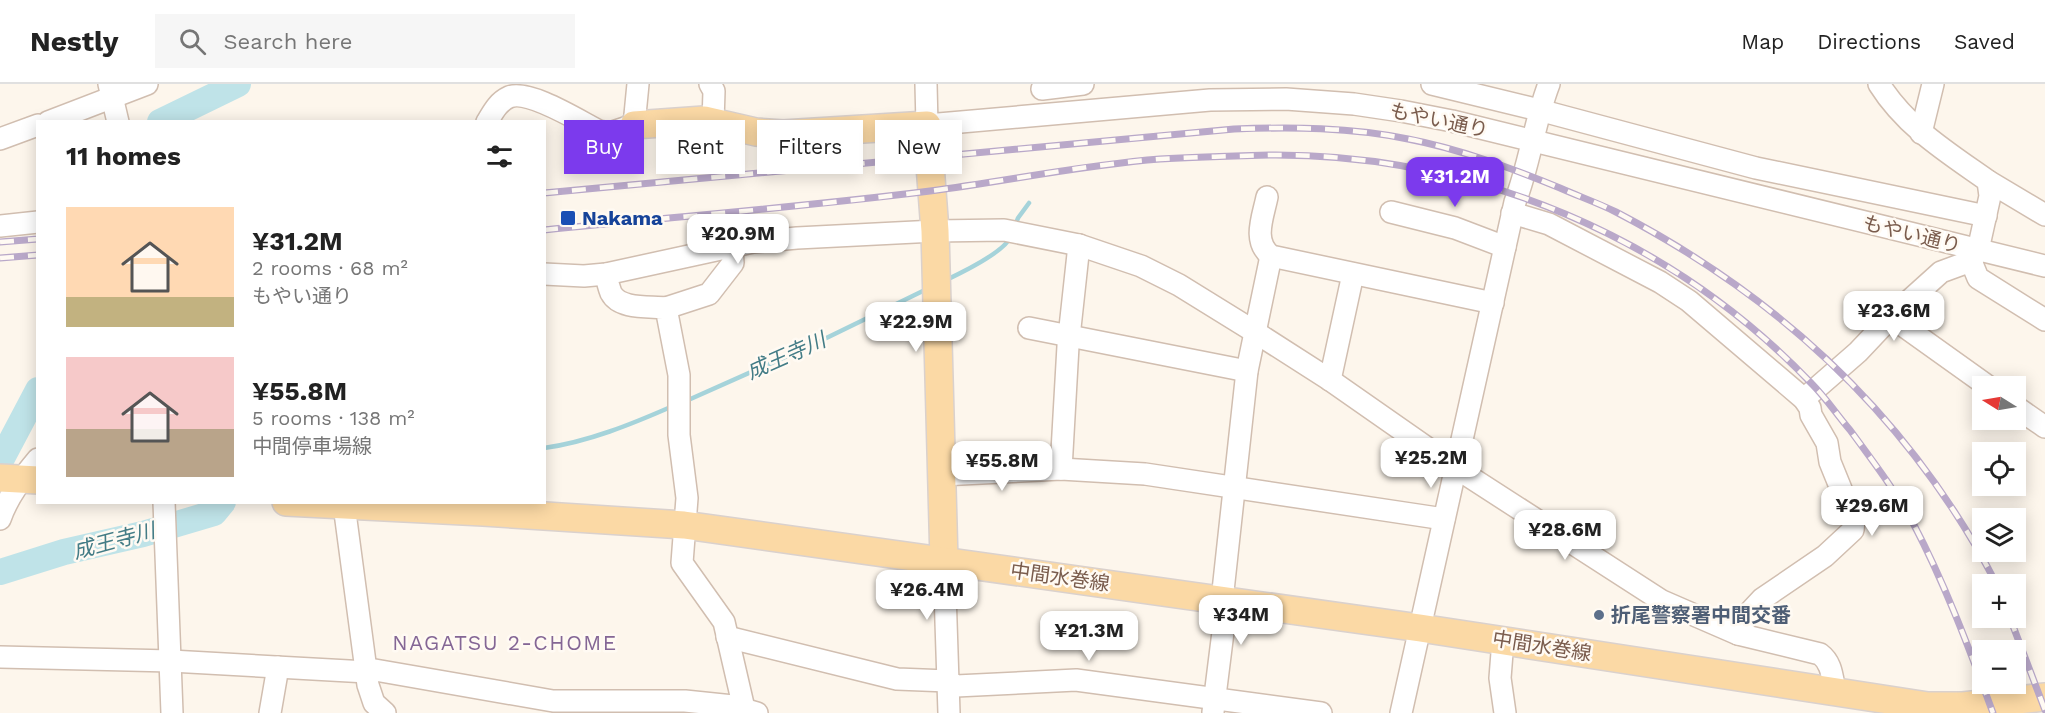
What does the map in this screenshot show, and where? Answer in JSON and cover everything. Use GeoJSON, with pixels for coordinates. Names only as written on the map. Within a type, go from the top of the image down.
{"type":"FeatureCollection","features":[{"type":"Feature","properties":{"kind":"main road"},"geometry":{"type":"LineString","coordinates":[[745,129],[783,134],[875,128]]}},
{"type":"Feature","properties":{"kind":"main road"},"geometry":{"type":"LineString","coordinates":[[931,174],[935,231],[944,561]]}},
{"type":"Feature","properties":{"kind":"main road","name":"中間水巻線"},"geometry":{"type":"LineString","coordinates":[[325,504],[684,525],[1420,627],[1835,691],[1921,710],[2045,697]]}},
{"type":"Feature","properties":{"kind":"street"},"geometry":{"type":"LineString","coordinates":[[59,120],[110,90],[147,84]]}},
{"type":"Feature","properties":{"kind":"street"},"geometry":{"type":"LineString","coordinates":[[634,120],[638,84]]}},
{"type":"Feature","properties":{"kind":"street"},"geometry":{"type":"LineString","coordinates":[[710,84],[714,91],[713,120]]}},
{"type":"Feature","properties":{"kind":"street"},"geometry":{"type":"LineString","coordinates":[[926,84],[927,120]]}},
{"type":"Feature","properties":{"kind":"street"},"geometry":{"type":"LineString","coordinates":[[1036,115],[1043,86],[1083,84]]}},
{"type":"Feature","properties":{"kind":"street"},"geometry":{"type":"LineString","coordinates":[[1432,84],[1756,168],[1986,216]]}},
{"type":"Feature","properties":{"kind":"street"},"geometry":{"type":"LineString","coordinates":[[1401,713],[1512,213],[1534,141],[1539,110],[1549,84]]}},
{"type":"Feature","properties":{"kind":"street"},"geometry":{"type":"LineString","coordinates":[[1879,84],[1895,108],[1921,133],[1988,181],[2045,215]]}},
{"type":"Feature","properties":{"kind":"street"},"geometry":{"type":"LineString","coordinates":[[1921,133],[1933,84]]}},
{"type":"Feature","properties":{"kind":"street"},"geometry":{"type":"LineString","coordinates":[[110,90],[118,120]]}},
{"type":"Feature","properties":{"kind":"street"},"geometry":{"type":"LineString","coordinates":[[488,120],[507,90],[535,99],[577,120]]}},
{"type":"Feature","properties":{"kind":"street","name":"もやい通り"},"geometry":{"type":"LineString","coordinates":[[962,122],[1210,100],[1286,99],[1354,104],[1401,111],[1534,141],[1748,194],[1974,256],[2045,266]]}},
{"type":"Feature","properties":{"kind":"street"},"geometry":{"type":"LineString","coordinates":[[0,139],[36,126]]}},
{"type":"Feature","properties":{"kind":"street"},"geometry":{"type":"LineString","coordinates":[[1748,194],[1756,168]]}},
{"type":"Feature","properties":{"kind":"street"},"geometry":{"type":"LineString","coordinates":[[1988,181],[1990,196],[1974,256],[1978,278],[2045,320]]}},
{"type":"Feature","properties":{"kind":"street"},"geometry":{"type":"LineString","coordinates":[[1267,197],[1259,239],[1262,248],[1270,256],[1493,303]]}},
{"type":"Feature","properties":{"kind":"street"},"geometry":{"type":"LineString","coordinates":[[1391,212],[1455,228],[1505,247]]}},
{"type":"Feature","properties":{"kind":"street"},"geometry":{"type":"LineString","coordinates":[[1512,213],[1549,224],[1660,282],[1689,301],[1804,399],[1810,408],[1811,415],[1827,443],[1830,462],[1854,521],[1854,530],[1825,556],[1761,599],[1748,614],[1738,634]]}},
{"type":"Feature","properties":{"kind":"street"},"geometry":{"type":"LineString","coordinates":[[0,226],[36,222]]}},
{"type":"Feature","properties":{"kind":"street"},"geometry":{"type":"LineString","coordinates":[[546,274],[584,276],[606,274],[753,242],[797,237],[1004,230],[1079,245],[1141,266],[1179,285],[1330,380],[1456,468],[1662,601],[1738,634],[1820,654],[1830,667],[1835,691]]}},
{"type":"Feature","properties":{"kind":"street"},"geometry":{"type":"LineString","coordinates":[[1061,469],[1079,245]]}},
{"type":"Feature","properties":{"kind":"street"},"geometry":{"type":"LineString","coordinates":[[606,274],[612,295],[617,301],[625,305],[666,308],[709,294],[733,262],[732,247]]}},
{"type":"Feature","properties":{"kind":"street"},"geometry":{"type":"LineString","coordinates":[[1214,706],[1226,608],[1222,600],[1247,371],[1270,256]]}},
{"type":"Feature","properties":{"kind":"street"},"geometry":{"type":"LineString","coordinates":[[1804,399],[1941,272],[1974,256]]}},
{"type":"Feature","properties":{"kind":"street"},"geometry":{"type":"LineString","coordinates":[[1330,380],[1353,274]]}},
{"type":"Feature","properties":{"kind":"street"},"geometry":{"type":"LineString","coordinates":[[666,308],[679,375],[680,435],[687,498],[682,563],[724,622],[749,712]]}},
{"type":"Feature","properties":{"kind":"street"},"geometry":{"type":"LineString","coordinates":[[1891,317],[1974,376]]}},
{"type":"Feature","properties":{"kind":"street"},"geometry":{"type":"LineString","coordinates":[[1029,328],[1247,371]]}},
{"type":"Feature","properties":{"kind":"street"},"geometry":{"type":"LineString","coordinates":[[2026,413],[2045,427]]}},
{"type":"Feature","properties":{"kind":"street"},"geometry":{"type":"LineString","coordinates":[[941,475],[1061,469],[1145,474],[1444,519]]}},
{"type":"Feature","properties":{"kind":"street"},"geometry":{"type":"LineString","coordinates":[[0,519],[20,475]]}},
{"type":"Feature","properties":{"kind":"street"},"geometry":{"type":"LineString","coordinates":[[164,504],[172,713]]}},
{"type":"Feature","properties":{"kind":"street"},"geometry":{"type":"LineString","coordinates":[[344,505],[368,685],[374,703],[385,713]]}},
{"type":"Feature","properties":{"kind":"street"},"geometry":{"type":"LineString","coordinates":[[944,561],[950,713]]}},
{"type":"Feature","properties":{"kind":"street"},"geometry":{"type":"LineString","coordinates":[[727,637],[897,680],[948,681],[956,686],[1076,680],[1214,706],[1321,713]]}},
{"type":"Feature","properties":{"kind":"street"},"geometry":{"type":"LineString","coordinates":[[1503,640],[1500,678],[1505,713]]}},
{"type":"Feature","properties":{"kind":"street"},"geometry":{"type":"LineString","coordinates":[[0,657],[171,661],[367,672],[375,670],[554,701],[685,701],[733,706],[749,712]]}},
{"type":"Feature","properties":{"kind":"street"},"geometry":{"type":"LineString","coordinates":[[270,713],[278,667]]}},
{"type":"Feature","properties":{"kind":"waterway"},"geometry":{"type":"LineString","coordinates":[[164,120],[238,84]]}},
{"type":"Feature","properties":{"kind":"waterway","name":"成王寺川"},"geometry":{"type":"LineString","coordinates":[[1015,226],[1029,203]]}},
{"type":"Feature","properties":{"kind":"waterway","name":"成王寺川"},"geometry":{"type":"LineString","coordinates":[[944,281],[992,255],[1011,236]]}},
{"type":"Feature","properties":{"kind":"waterway","name":"成王寺川"},"geometry":{"type":"LineString","coordinates":[[686,401],[812,345],[929,288]]}},
{"type":"Feature","properties":{"kind":"waterway"},"geometry":{"type":"LineString","coordinates":[[0,462],[36,394]]}},
{"type":"Feature","properties":{"kind":"waterway","name":"成王寺川"},"geometry":{"type":"LineString","coordinates":[[546,448],[593,437],[673,406]]}},
{"type":"Feature","properties":{"kind":"waterway","name":"成王寺川"},"geometry":{"type":"LineString","coordinates":[[0,572],[64,552],[143,534],[214,513],[221,504]]}},
{"type":"Feature","properties":{"kind":"railway"},"geometry":{"type":"LineString","coordinates":[[546,193],[1234,129],[1343,130],[1386,135],[1447,148],[1523,173],[1616,212],[1676,246],[1733,283],[1786,324],[1836,368],[1882,417],[1925,469],[1963,525],[1991,574]]}},
{"type":"Feature","properties":{"kind":"railway"},"geometry":{"type":"LineString","coordinates":[[546,230],[882,197],[1102,165],[1160,159],[1272,155],[1347,159],[1422,170],[1495,188],[1565,214],[1633,247],[1697,286],[1757,332],[1817,389],[1875,464],[1913,523],[1966,640],[1993,713]]}},
{"type":"Feature","properties":{"kind":"railway"},"geometry":{"type":"LineString","coordinates":[[0,242],[36,239]]}},
{"type":"Feature","properties":{"kind":"railway"},"geometry":{"type":"LineString","coordinates":[[0,258],[36,255]]}},
{"type":"Feature","properties":{"kind":"railway"},"geometry":{"type":"LineString","coordinates":[[2014,628],[2045,710]]}},
{"type":"Feature","properties":{"kind":"place","name":"Nakama"},"geometry":{"type":"Point","coordinates":[568,218]}},
{"type":"Feature","properties":{"kind":"place","name":"折尾警察署中間交番"},"geometry":{"type":"Point","coordinates":[1599,615]}},
{"type":"Feature","properties":{"kind":"district","name":"NAGATSU 2-CHOME"},"geometry":{"type":"Point","coordinates":[505,643]}}]}
